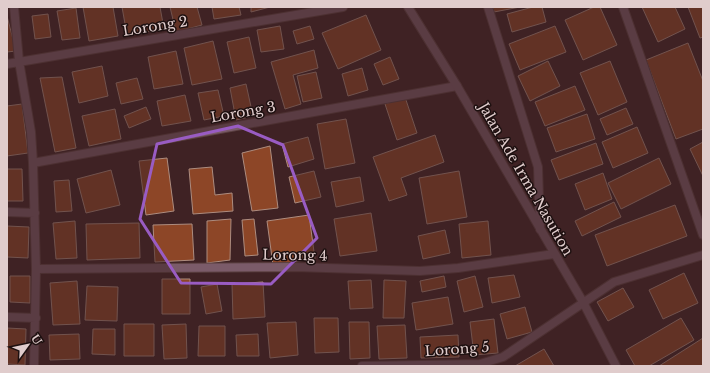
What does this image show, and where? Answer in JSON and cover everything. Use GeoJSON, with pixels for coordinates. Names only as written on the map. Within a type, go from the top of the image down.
{"type":"FeatureCollection","features":[{"type":"Feature","properties":{"kind":"street"},"geometry":{"type":"LineString","coordinates":[[14,7],[19,61],[31,132],[33,163],[36,269],[34,366]]}},
{"type":"Feature","properties":{"kind":"street","name":"Lorong 2"},"geometry":{"type":"LineString","coordinates":[[7,64],[343,7]]}},
{"type":"Feature","properties":{"kind":"street","name":"Jalan Ade Irma Nasution"},"geometry":{"type":"LineString","coordinates":[[408,7],[457,86],[583,302],[616,366]]}},
{"type":"Feature","properties":{"kind":"street"},"geometry":{"type":"LineString","coordinates":[[488,7],[538,167],[540,230]]}},
{"type":"Feature","properties":{"kind":"street"},"geometry":{"type":"LineString","coordinates":[[623,7],[703,235]]}},
{"type":"Feature","properties":{"kind":"street","name":"Lorong 3"},"geometry":{"type":"LineString","coordinates":[[33,163],[457,86]]}},
{"type":"Feature","properties":{"kind":"street"},"geometry":{"type":"LineString","coordinates":[[7,212],[35,213]]}},
{"type":"Feature","properties":{"kind":"street","name":"Lorong 4"},"geometry":{"type":"LineString","coordinates":[[36,269],[295,267],[425,270],[458,268],[554,254]]}},
{"type":"Feature","properties":{"kind":"street","name":"Lorong 5"},"geometry":{"type":"LineString","coordinates":[[362,366],[480,364],[490,362],[503,357],[614,282],[703,255]]}},
{"type":"Feature","properties":{"kind":"street"},"geometry":{"type":"LineString","coordinates":[[7,317],[36,318]]}},
{"type":"Feature","properties":{"kind":"highlighted area"},"geometry":{"type":"Polygon","coordinates":[[[238,126],[283,145],[317,238],[271,284],[181,283],[140,219],[157,144],[238,126]]]}},
{"type":"Feature","properties":{"kind":"building"},"geometry":{"type":"Polygon","coordinates":[[[83,7],[113,7],[118,36],[89,41],[83,7]]]}},
{"type":"Feature","properties":{"kind":"building"},"geometry":{"type":"Polygon","coordinates":[[[122,7],[160,7],[164,29],[127,35],[122,7]]]}},
{"type":"Feature","properties":{"kind":"building"},"geometry":{"type":"Polygon","coordinates":[[[170,7],[197,7],[202,25],[176,32],[170,7]]]}},
{"type":"Feature","properties":{"kind":"building"},"geometry":{"type":"Polygon","coordinates":[[[212,7],[239,7],[241,15],[214,19],[212,7]]]}},
{"type":"Feature","properties":{"kind":"building"},"geometry":{"type":"Polygon","coordinates":[[[251,7],[270,7],[251,12],[251,7]]]}},
{"type":"Feature","properties":{"kind":"building"},"geometry":{"type":"Polygon","coordinates":[[[493,7],[520,7],[494,12],[493,7]]]}},
{"type":"Feature","properties":{"kind":"building"},"geometry":{"type":"Polygon","coordinates":[[[533,7],[542,7],[546,22],[512,32],[507,14],[533,7]]]}},
{"type":"Feature","properties":{"kind":"building"},"geometry":{"type":"Polygon","coordinates":[[[594,7],[600,7],[617,45],[583,60],[565,20],[594,7]]]}},
{"type":"Feature","properties":{"kind":"building"},"geometry":{"type":"Polygon","coordinates":[[[642,7],[675,7],[685,29],[658,42],[642,7]]]}},
{"type":"Feature","properties":{"kind":"building"},"geometry":{"type":"Polygon","coordinates":[[[688,7],[703,7],[703,37],[700,38],[688,7]]]}},
{"type":"Feature","properties":{"kind":"building"},"geometry":{"type":"Polygon","coordinates":[[[76,8],[80,38],[62,40],[57,11],[76,8]]]}},
{"type":"Feature","properties":{"kind":"building"},"geometry":{"type":"Polygon","coordinates":[[[48,14],[51,37],[35,39],[32,16],[48,14]]]}},
{"type":"Feature","properties":{"kind":"building"},"geometry":{"type":"Polygon","coordinates":[[[366,15],[381,50],[338,69],[322,33],[366,15]]]}},
{"type":"Feature","properties":{"kind":"building"},"geometry":{"type":"Polygon","coordinates":[[[7,16],[16,51],[7,52],[7,16]]]}},
{"type":"Feature","properties":{"kind":"building"},"geometry":{"type":"Polygon","coordinates":[[[280,26],[284,49],[261,52],[257,30],[280,26]]]}},
{"type":"Feature","properties":{"kind":"building"},"geometry":{"type":"Polygon","coordinates":[[[310,26],[314,39],[297,44],[293,31],[310,26]]]}},
{"type":"Feature","properties":{"kind":"building"},"geometry":{"type":"Polygon","coordinates":[[[555,26],[566,52],[520,70],[509,44],[555,26]]]}},
{"type":"Feature","properties":{"kind":"building"},"geometry":{"type":"Polygon","coordinates":[[[249,37],[256,68],[234,73],[227,42],[249,37]]]}},
{"type":"Feature","properties":{"kind":"building"},"geometry":{"type":"Polygon","coordinates":[[[213,41],[222,79],[192,85],[184,48],[213,41]]]}},
{"type":"Feature","properties":{"kind":"building"},"geometry":{"type":"Polygon","coordinates":[[[688,43],[703,81],[703,129],[676,139],[646,60],[688,43]]]}},
{"type":"Feature","properties":{"kind":"building"},"geometry":{"type":"Polygon","coordinates":[[[314,50],[318,68],[293,75],[301,104],[285,109],[271,62],[314,50]]]}},
{"type":"Feature","properties":{"kind":"building"},"geometry":{"type":"Polygon","coordinates":[[[176,51],[183,84],[154,89],[148,57],[176,51]]]}},
{"type":"Feature","properties":{"kind":"building"},"geometry":{"type":"Polygon","coordinates":[[[390,57],[399,79],[383,85],[374,64],[390,57]]]}},
{"type":"Feature","properties":{"kind":"building"},"geometry":{"type":"Polygon","coordinates":[[[548,61],[560,86],[530,101],[518,76],[548,61]]]}},
{"type":"Feature","properties":{"kind":"building"},"geometry":{"type":"Polygon","coordinates":[[[610,61],[627,102],[598,115],[580,73],[610,61]]]}},
{"type":"Feature","properties":{"kind":"building"},"geometry":{"type":"Polygon","coordinates":[[[102,66],[108,96],[79,103],[72,72],[102,66]]]}},
{"type":"Feature","properties":{"kind":"building"},"geometry":{"type":"Polygon","coordinates":[[[362,68],[368,90],[348,96],[342,74],[362,68]]]}},
{"type":"Feature","properties":{"kind":"building"},"geometry":{"type":"Polygon","coordinates":[[[316,72],[322,98],[303,102],[297,76],[316,72]]]}},
{"type":"Feature","properties":{"kind":"building"},"geometry":{"type":"Polygon","coordinates":[[[62,77],[76,148],[55,152],[40,78],[62,77]]]}},
{"type":"Feature","properties":{"kind":"building"},"geometry":{"type":"Polygon","coordinates":[[[137,78],[143,99],[121,104],[116,83],[137,78]]]}},
{"type":"Feature","properties":{"kind":"building"},"geometry":{"type":"Polygon","coordinates":[[[246,84],[253,116],[236,120],[230,88],[246,84]]]}},
{"type":"Feature","properties":{"kind":"building"},"geometry":{"type":"Polygon","coordinates":[[[575,86],[585,110],[545,126],[535,102],[575,86]]]}},
{"type":"Feature","properties":{"kind":"building"},"geometry":{"type":"Polygon","coordinates":[[[218,90],[224,116],[204,120],[198,93],[218,90]]]}},
{"type":"Feature","properties":{"kind":"building"},"geometry":{"type":"Polygon","coordinates":[[[185,95],[191,121],[162,126],[157,101],[185,95]]]}},
{"type":"Feature","properties":{"kind":"building"},"geometry":{"type":"Polygon","coordinates":[[[405,97],[417,133],[397,140],[385,104],[405,97]]]}},
{"type":"Feature","properties":{"kind":"building"},"geometry":{"type":"Polygon","coordinates":[[[22,104],[28,153],[7,156],[7,106],[22,104]]]}},
{"type":"Feature","properties":{"kind":"building"},"geometry":{"type":"Polygon","coordinates":[[[146,107],[151,119],[129,128],[124,116],[146,107]]]}},
{"type":"Feature","properties":{"kind":"building"},"geometry":{"type":"Polygon","coordinates":[[[626,108],[633,124],[607,135],[600,119],[626,108]]]}},
{"type":"Feature","properties":{"kind":"building"},"geometry":{"type":"Polygon","coordinates":[[[115,109],[121,139],[89,146],[82,116],[115,109]]]}},
{"type":"Feature","properties":{"kind":"building"},"geometry":{"type":"Polygon","coordinates":[[[587,114],[595,139],[556,152],[547,128],[587,114]]]}},
{"type":"Feature","properties":{"kind":"building"},"geometry":{"type":"Polygon","coordinates":[[[346,119],[355,163],[325,169],[317,124],[346,119]]]}},
{"type":"Feature","properties":{"kind":"building"},"geometry":{"type":"Polygon","coordinates":[[[637,127],[648,153],[613,168],[602,142],[637,127]]]}},
{"type":"Feature","properties":{"kind":"building"},"geometry":{"type":"Polygon","coordinates":[[[435,135],[444,162],[401,178],[407,195],[389,201],[373,157],[435,135]]]}},
{"type":"Feature","properties":{"kind":"building"},"geometry":{"type":"Polygon","coordinates":[[[308,137],[314,159],[288,167],[282,144],[308,137]]]}},
{"type":"Feature","properties":{"kind":"building"},"geometry":{"type":"Polygon","coordinates":[[[703,142],[703,176],[690,149],[703,142]]]}},
{"type":"Feature","properties":{"kind":"building"},"geometry":{"type":"Polygon","coordinates":[[[596,143],[603,164],[559,180],[551,160],[596,143]]]}},
{"type":"Feature","properties":{"kind":"building"},"geometry":{"type":"Polygon","coordinates":[[[270,146],[278,208],[252,211],[242,153],[270,146]]]}},
{"type":"Feature","properties":{"kind":"building"},"geometry":{"type":"Polygon","coordinates":[[[167,158],[174,211],[146,215],[139,161],[167,158]]]}},
{"type":"Feature","properties":{"kind":"building"},"geometry":{"type":"Polygon","coordinates":[[[659,158],[671,184],[621,209],[608,183],[659,158]]]}},
{"type":"Feature","properties":{"kind":"building"},"geometry":{"type":"Polygon","coordinates":[[[212,167],[215,195],[232,193],[233,211],[193,214],[189,169],[212,167]]]}},
{"type":"Feature","properties":{"kind":"building"},"geometry":{"type":"Polygon","coordinates":[[[7,169],[22,169],[23,201],[7,201],[7,169]]]}},
{"type":"Feature","properties":{"kind":"building"},"geometry":{"type":"Polygon","coordinates":[[[111,170],[120,205],[86,213],[77,179],[111,170]]]}},
{"type":"Feature","properties":{"kind":"building"},"geometry":{"type":"Polygon","coordinates":[[[314,171],[321,197],[295,203],[289,177],[314,171]]]}},
{"type":"Feature","properties":{"kind":"building"},"geometry":{"type":"Polygon","coordinates":[[[459,171],[467,217],[427,224],[419,178],[459,171]]]}},
{"type":"Feature","properties":{"kind":"building"},"geometry":{"type":"Polygon","coordinates":[[[603,173],[612,199],[585,210],[575,184],[603,173]]]}},
{"type":"Feature","properties":{"kind":"building"},"geometry":{"type":"Polygon","coordinates":[[[360,177],[364,201],[336,207],[331,182],[360,177]]]}},
{"type":"Feature","properties":{"kind":"building"},"geometry":{"type":"Polygon","coordinates":[[[69,180],[72,211],[56,212],[54,181],[69,180]]]}},
{"type":"Feature","properties":{"kind":"building"},"geometry":{"type":"Polygon","coordinates":[[[614,202],[621,217],[582,236],[575,221],[614,202]]]}},
{"type":"Feature","properties":{"kind":"building"},"geometry":{"type":"Polygon","coordinates":[[[675,205],[687,236],[607,266],[595,235],[675,205]]]}},
{"type":"Feature","properties":{"kind":"building"},"geometry":{"type":"Polygon","coordinates":[[[371,213],[377,251],[340,256],[334,219],[371,213]]]}},
{"type":"Feature","properties":{"kind":"building"},"geometry":{"type":"Polygon","coordinates":[[[309,215],[315,259],[273,265],[267,221],[309,215]]]}},
{"type":"Feature","properties":{"kind":"building"},"geometry":{"type":"Polygon","coordinates":[[[231,219],[230,260],[207,263],[207,221],[231,219]]]}},
{"type":"Feature","properties":{"kind":"building"},"geometry":{"type":"Polygon","coordinates":[[[254,219],[258,255],[245,256],[242,220],[254,219]]]}},
{"type":"Feature","properties":{"kind":"building"},"geometry":{"type":"Polygon","coordinates":[[[75,221],[77,258],[56,259],[53,223],[75,221]]]}},
{"type":"Feature","properties":{"kind":"building"},"geometry":{"type":"Polygon","coordinates":[[[488,221],[491,255],[462,258],[459,224],[488,221]]]}},
{"type":"Feature","properties":{"kind":"building"},"geometry":{"type":"Polygon","coordinates":[[[139,223],[140,258],[87,260],[86,224],[139,223]]]}},
{"type":"Feature","properties":{"kind":"building"},"geometry":{"type":"Polygon","coordinates":[[[192,224],[194,260],[155,262],[153,225],[192,224]]]}},
{"type":"Feature","properties":{"kind":"building"},"geometry":{"type":"Polygon","coordinates":[[[7,226],[29,227],[28,258],[7,257],[7,226]]]}},
{"type":"Feature","properties":{"kind":"building"},"geometry":{"type":"Polygon","coordinates":[[[445,230],[450,253],[423,259],[418,236],[445,230]]]}},
{"type":"Feature","properties":{"kind":"building"},"geometry":{"type":"Polygon","coordinates":[[[684,273],[698,303],[663,319],[649,290],[684,273]]]}},
{"type":"Feature","properties":{"kind":"building"},"geometry":{"type":"Polygon","coordinates":[[[514,275],[520,297],[492,303],[488,278],[514,275]]]}},
{"type":"Feature","properties":{"kind":"building"},"geometry":{"type":"Polygon","coordinates":[[[10,276],[30,276],[30,303],[10,302],[10,276]]]}},
{"type":"Feature","properties":{"kind":"building"},"geometry":{"type":"Polygon","coordinates":[[[444,276],[446,287],[422,292],[420,281],[444,276]]]}},
{"type":"Feature","properties":{"kind":"building"},"geometry":{"type":"Polygon","coordinates":[[[475,276],[483,307],[464,312],[457,281],[475,276]]]}},
{"type":"Feature","properties":{"kind":"building"},"geometry":{"type":"Polygon","coordinates":[[[162,279],[190,279],[190,314],[162,314],[162,279]]]}},
{"type":"Feature","properties":{"kind":"building"},"geometry":{"type":"Polygon","coordinates":[[[371,280],[373,308],[350,309],[348,281],[371,280]]]}},
{"type":"Feature","properties":{"kind":"building"},"geometry":{"type":"Polygon","coordinates":[[[384,280],[406,281],[404,318],[383,318],[384,280]]]}},
{"type":"Feature","properties":{"kind":"building"},"geometry":{"type":"Polygon","coordinates":[[[77,281],[80,324],[53,325],[50,283],[77,281]]]}},
{"type":"Feature","properties":{"kind":"building"},"geometry":{"type":"Polygon","coordinates":[[[263,282],[265,317],[233,319],[232,284],[263,282]]]}},
{"type":"Feature","properties":{"kind":"building"},"geometry":{"type":"Polygon","coordinates":[[[217,284],[222,311],[206,314],[201,287],[217,284]]]}},
{"type":"Feature","properties":{"kind":"building"},"geometry":{"type":"Polygon","coordinates":[[[87,286],[118,287],[117,321],[85,320],[87,286]]]}},
{"type":"Feature","properties":{"kind":"building"},"geometry":{"type":"Polygon","coordinates":[[[623,288],[634,307],[608,321],[597,302],[623,288]]]}},
{"type":"Feature","properties":{"kind":"building"},"geometry":{"type":"Polygon","coordinates":[[[448,297],[453,324],[416,330],[412,303],[448,297]]]}},
{"type":"Feature","properties":{"kind":"building"},"geometry":{"type":"Polygon","coordinates":[[[525,307],[532,332],[507,339],[500,314],[525,307]]]}},
{"type":"Feature","properties":{"kind":"building"},"geometry":{"type":"Polygon","coordinates":[[[314,318],[338,318],[339,352],[315,353],[314,318]]]}},
{"type":"Feature","properties":{"kind":"building"},"geometry":{"type":"Polygon","coordinates":[[[681,318],[694,340],[649,366],[635,366],[626,350],[681,318]]]}},
{"type":"Feature","properties":{"kind":"building"},"geometry":{"type":"Polygon","coordinates":[[[494,319],[498,353],[474,355],[470,322],[494,319]]]}},
{"type":"Feature","properties":{"kind":"building"},"geometry":{"type":"Polygon","coordinates":[[[296,322],[298,355],[270,358],[267,323],[296,322]]]}},
{"type":"Feature","properties":{"kind":"building"},"geometry":{"type":"Polygon","coordinates":[[[349,322],[369,322],[370,358],[350,359],[349,322]]]}},
{"type":"Feature","properties":{"kind":"building"},"geometry":{"type":"Polygon","coordinates":[[[124,324],[154,324],[154,356],[124,356],[124,324]]]}},
{"type":"Feature","properties":{"kind":"building"},"geometry":{"type":"Polygon","coordinates":[[[186,324],[187,358],[164,359],[162,325],[186,324]]]}},
{"type":"Feature","properties":{"kind":"building"},"geometry":{"type":"Polygon","coordinates":[[[405,325],[407,358],[379,359],[377,326],[405,325]]]}},
{"type":"Feature","properties":{"kind":"building"},"geometry":{"type":"Polygon","coordinates":[[[199,326],[225,326],[225,356],[198,356],[199,326]]]}},
{"type":"Feature","properties":{"kind":"building"},"geometry":{"type":"Polygon","coordinates":[[[7,328],[26,329],[25,365],[7,364],[7,328]]]}},
{"type":"Feature","properties":{"kind":"building"},"geometry":{"type":"Polygon","coordinates":[[[93,329],[115,329],[115,355],[92,354],[93,329]]]}},
{"type":"Feature","properties":{"kind":"building"},"geometry":{"type":"Polygon","coordinates":[[[79,334],[80,359],[50,360],[49,335],[79,334]]]}},
{"type":"Feature","properties":{"kind":"building"},"geometry":{"type":"Polygon","coordinates":[[[258,334],[259,356],[237,356],[236,335],[258,334]]]}},
{"type":"Feature","properties":{"kind":"building"},"geometry":{"type":"Polygon","coordinates":[[[458,335],[459,357],[421,358],[420,337],[458,335]]]}},
{"type":"Feature","properties":{"kind":"building"},"geometry":{"type":"Polygon","coordinates":[[[703,338],[703,366],[659,366],[703,338]]]}},
{"type":"Feature","properties":{"kind":"building"},"geometry":{"type":"Polygon","coordinates":[[[544,349],[554,366],[515,366],[544,349]]]}}]}
